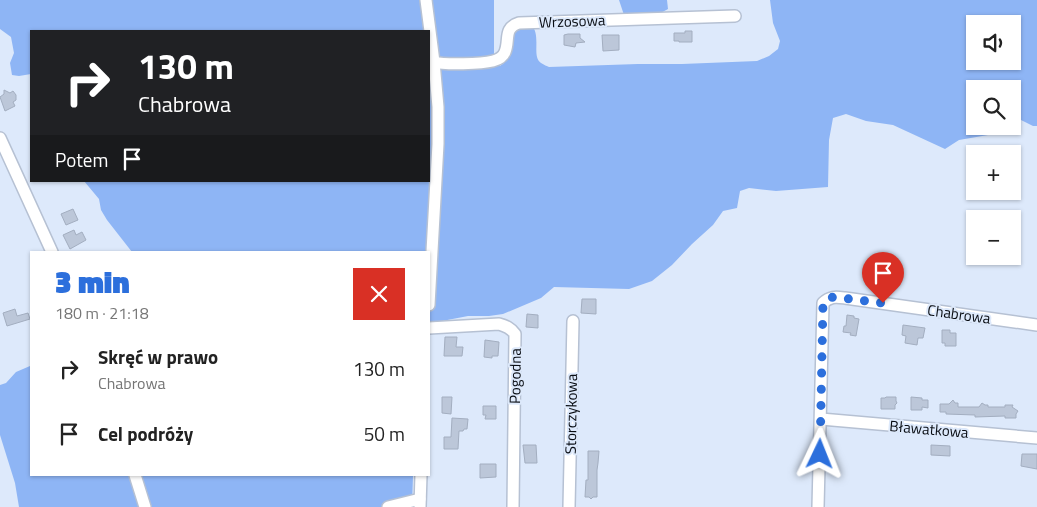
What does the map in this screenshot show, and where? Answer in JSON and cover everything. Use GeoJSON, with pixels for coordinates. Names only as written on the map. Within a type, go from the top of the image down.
{"type":"FeatureCollection","features":[{"type":"Feature","properties":{"kind":"street"},"geometry":{"type":"LineString","coordinates":[[426,0],[430,30]]}},
{"type":"Feature","properties":{"kind":"street","name":"Wrzosowa"},"geometry":{"type":"LineString","coordinates":[[434,62],[455,64],[493,61],[500,58],[505,52],[509,30],[514,24],[519,23],[735,16]]}},
{"type":"Feature","properties":{"kind":"street"},"geometry":{"type":"LineString","coordinates":[[430,31],[438,107],[438,144],[430,287]]}},
{"type":"Feature","properties":{"kind":"street"},"geometry":{"type":"LineString","coordinates":[[0,138],[52,251]]}},
{"type":"Feature","properties":{"kind":"street","name":"Chabrowa"},"geometry":{"type":"LineString","coordinates":[[821,419],[823,303],[833,297],[1037,325]]}},
{"type":"Feature","properties":{"kind":"street","name":"Storczykowa"},"geometry":{"type":"LineString","coordinates":[[569,507],[573,321]]}},
{"type":"Feature","properties":{"kind":"street","name":"Pogodna"},"geometry":{"type":"LineString","coordinates":[[430,328],[499,324],[512,330],[515,334],[512,507]]}},
{"type":"Feature","properties":{"kind":"street"},"geometry":{"type":"LineString","coordinates":[[818,507],[821,419]]}},
{"type":"Feature","properties":{"kind":"street","name":"Bławatkowa"},"geometry":{"type":"LineString","coordinates":[[821,419],[1037,438]]}},
{"type":"Feature","properties":{"kind":"street"},"geometry":{"type":"LineString","coordinates":[[135,476],[145,507]]}},
{"type":"Feature","properties":{"kind":"street"},"geometry":{"type":"LineString","coordinates":[[388,507],[420,503],[421,476]]}},
{"type":"Feature","properties":{"kind":"shaded area"},"geometry":{"type":"Polygon","coordinates":[[[0,0],[494,0],[494,55],[497,63],[500,66],[507,59],[510,32],[531,24],[536,34],[538,60],[549,67],[757,61],[769,56],[778,49],[780,41],[773,23],[770,0],[1037,0],[1037,126],[1021,120],[1021,80],[966,80],[966,135],[988,135],[959,140],[945,149],[893,125],[866,121],[846,114],[833,118],[829,140],[828,187],[776,191],[749,188],[740,191],[737,208],[723,211],[713,225],[672,265],[652,281],[629,289],[554,287],[541,298],[503,314],[468,316],[430,322],[430,251],[131,251],[107,220],[101,210],[99,199],[85,182],[430,182],[430,30],[30,30],[30,74],[19,76],[12,75],[10,63],[14,53],[11,37],[0,29],[0,0]]]}},
{"type":"Feature","properties":{"kind":"shaded area"},"geometry":{"type":"Polygon","coordinates":[[[619,0],[667,0],[668,9],[657,15],[624,15],[619,0]]]}},
{"type":"Feature","properties":{"kind":"shaded area"},"geometry":{"type":"Polygon","coordinates":[[[30,366],[30,476],[413,476],[412,507],[19,507],[15,483],[0,435],[0,385],[6,383],[16,372],[30,366]]]}},
{"type":"Feature","properties":{"kind":"building"},"geometry":{"type":"Polygon","coordinates":[[[685,31],[692,31],[692,42],[674,41],[674,33],[685,33],[685,31]]]}},
{"type":"Feature","properties":{"kind":"building"},"geometry":{"type":"Polygon","coordinates":[[[580,34],[580,38],[585,42],[576,43],[575,47],[564,45],[564,35],[580,34]]]}},
{"type":"Feature","properties":{"kind":"building"},"geometry":{"type":"Polygon","coordinates":[[[602,35],[619,35],[619,50],[603,51],[602,35]]]}},
{"type":"Feature","properties":{"kind":"building"},"geometry":{"type":"Polygon","coordinates":[[[4,90],[10,93],[13,91],[16,95],[16,100],[13,102],[15,106],[5,111],[0,97],[4,94],[4,90]]]}},
{"type":"Feature","properties":{"kind":"building"},"geometry":{"type":"Polygon","coordinates":[[[73,209],[78,220],[66,225],[61,214],[73,209]]]}},
{"type":"Feature","properties":{"kind":"building"},"geometry":{"type":"Polygon","coordinates":[[[74,230],[76,235],[82,232],[86,240],[70,249],[63,235],[74,230]]]}},
{"type":"Feature","properties":{"kind":"building"},"geometry":{"type":"Polygon","coordinates":[[[582,299],[596,299],[596,314],[581,313],[582,299]]]}},
{"type":"Feature","properties":{"kind":"building"},"geometry":{"type":"Polygon","coordinates":[[[15,309],[17,316],[28,313],[30,319],[7,326],[3,313],[15,309]]]}},
{"type":"Feature","properties":{"kind":"building"},"geometry":{"type":"Polygon","coordinates":[[[527,314],[538,315],[538,328],[526,327],[527,314]]]}},
{"type":"Feature","properties":{"kind":"building"},"geometry":{"type":"Polygon","coordinates":[[[847,315],[859,319],[856,336],[843,332],[844,326],[846,326],[847,315]]]}},
{"type":"Feature","properties":{"kind":"building"},"geometry":{"type":"Polygon","coordinates":[[[903,325],[925,328],[923,338],[918,338],[917,345],[905,343],[906,336],[902,335],[903,325]]]}},
{"type":"Feature","properties":{"kind":"building"},"geometry":{"type":"Polygon","coordinates":[[[942,330],[950,330],[950,333],[956,333],[956,346],[945,346],[945,343],[942,343],[942,330]]]}},
{"type":"Feature","properties":{"kind":"building"},"geometry":{"type":"Polygon","coordinates":[[[445,337],[457,337],[456,347],[463,347],[462,356],[444,356],[445,337]]]}},
{"type":"Feature","properties":{"kind":"building"},"geometry":{"type":"Polygon","coordinates":[[[485,340],[499,342],[498,356],[492,356],[492,358],[484,357],[485,340]]]}},
{"type":"Feature","properties":{"kind":"building"},"geometry":{"type":"Polygon","coordinates":[[[442,397],[452,397],[451,414],[442,413],[442,397]]]}},
{"type":"Feature","properties":{"kind":"building"},"geometry":{"type":"Polygon","coordinates":[[[896,397],[895,409],[881,409],[881,398],[896,397]]]}},
{"type":"Feature","properties":{"kind":"building"},"geometry":{"type":"Polygon","coordinates":[[[911,397],[928,400],[928,408],[922,407],[922,410],[911,410],[911,397]]]}},
{"type":"Feature","properties":{"kind":"building"},"geometry":{"type":"Polygon","coordinates":[[[953,400],[955,403],[958,403],[958,407],[979,407],[982,403],[988,405],[988,407],[1013,405],[1012,407],[1018,411],[1016,418],[1005,418],[1005,416],[975,417],[975,415],[940,412],[940,404],[949,404],[953,400]]]}},
{"type":"Feature","properties":{"kind":"building"},"geometry":{"type":"Polygon","coordinates":[[[483,406],[496,406],[496,419],[485,419],[486,415],[483,415],[483,406]]]}},
{"type":"Feature","properties":{"kind":"building"},"geometry":{"type":"Polygon","coordinates":[[[452,418],[468,419],[467,429],[459,431],[458,449],[444,449],[444,437],[451,437],[452,418]]]}},
{"type":"Feature","properties":{"kind":"building"},"geometry":{"type":"Polygon","coordinates":[[[523,445],[536,445],[537,463],[525,463],[523,445]]]}},
{"type":"Feature","properties":{"kind":"building"},"geometry":{"type":"Polygon","coordinates":[[[931,445],[950,446],[950,456],[931,455],[931,445]]]}},
{"type":"Feature","properties":{"kind":"building"},"geometry":{"type":"Polygon","coordinates":[[[588,451],[599,451],[597,497],[591,499],[585,497],[586,480],[588,480],[588,451]]]}},
{"type":"Feature","properties":{"kind":"building"},"geometry":{"type":"Polygon","coordinates":[[[1022,454],[1037,454],[1037,469],[1021,466],[1022,454]]]}},
{"type":"Feature","properties":{"kind":"building"},"geometry":{"type":"Polygon","coordinates":[[[480,464],[496,464],[496,477],[480,478],[480,464]]]}},
{"type":"Feature","properties":{"kind":"route"},"geometry":{"type":"LineString","coordinates":[[820,454],[823,303],[833,297],[883,303]]}}]}
